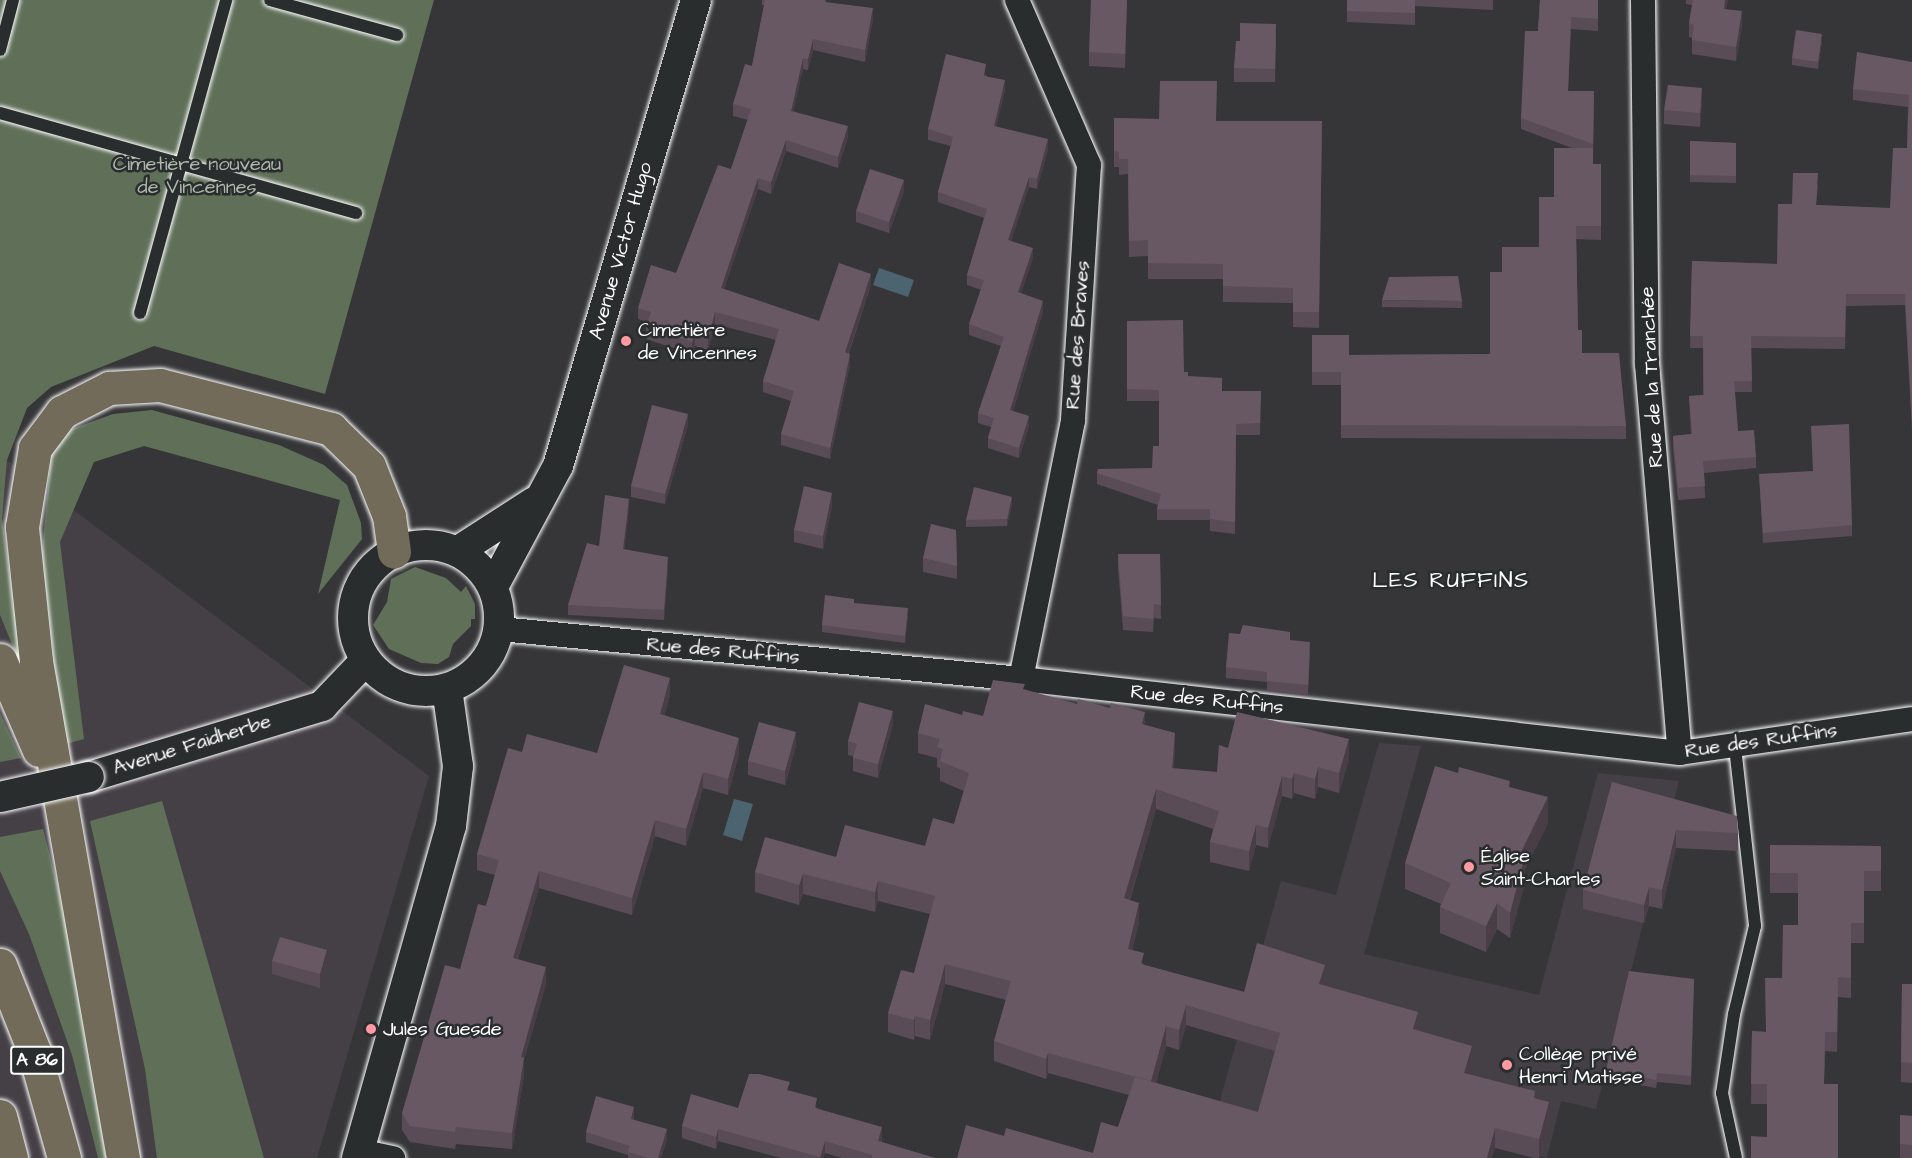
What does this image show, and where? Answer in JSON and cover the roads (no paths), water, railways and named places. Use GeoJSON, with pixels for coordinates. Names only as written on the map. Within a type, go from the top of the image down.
{"type":"FeatureCollection","features":[{"type":"Feature","properties":{"kind":"highway"},"geometry":{"type":"LineString","coordinates":[[123,1158],[36,661],[22,527],[35,448],[62,412],[109,388],[160,384],[331,429],[369,466],[389,516],[394,552]]}},
{"type":"Feature","properties":{"kind":"highway"},"geometry":{"type":"LineString","coordinates":[[0,660],[64,813]]}},
{"type":"Feature","properties":{"kind":"highway","name":"A 86"},"geometry":{"type":"LineString","coordinates":[[0,965],[34,1051],[64,1158]]}},
{"type":"Feature","properties":{"kind":"highway"},"geometry":{"type":"LineString","coordinates":[[0,1116],[11,1158]]}},
{"type":"Feature","properties":{"kind":"highway"},"geometry":{"type":"LineString","coordinates":[[0,1148],[5,1158]]}},
{"type":"Feature","properties":{"kind":"street","name":"Avenue Victor Hugo"},"geometry":{"type":"LineString","coordinates":[[493,587],[558,466],[696,0]]}},
{"type":"Feature","properties":{"kind":"street","name":"Rue des Braves"},"geometry":{"type":"LineString","coordinates":[[1017,0],[1089,165],[1073,421],[1021,679]]}},
{"type":"Feature","properties":{"kind":"street","name":"Rue de la Tranchée"},"geometry":{"type":"LineString","coordinates":[[1642,0],[1647,364],[1680,753]]}},
{"type":"Feature","properties":{"kind":"street","name":"Avenue Victor Hugo"},"geometry":{"type":"LineString","coordinates":[[458,551],[540,499]]}},
{"type":"Feature","properties":{"kind":"street"},"geometry":{"type":"LineString","coordinates":[[437,544],[458,551],[479,566],[493,587],[500,629],[490,655],[472,676],[447,689],[424,692],[402,688],[382,677],[365,661],[355,637],[352,612],[359,588],[373,566],[394,552],[414,545],[437,544]]}},
{"type":"Feature","properties":{"kind":"street","name":"Rue des Ruffins"},"geometry":{"type":"LineString","coordinates":[[500,629],[1021,679],[1680,753],[1735,747],[1912,719]]}},
{"type":"Feature","properties":{"kind":"street","name":"Avenue Faidherbe"},"geometry":{"type":"LineString","coordinates":[[0,797],[88,777],[322,706],[365,661]]}},
{"type":"Feature","properties":{"kind":"street"},"geometry":{"type":"LineString","coordinates":[[393,1158],[358,1155],[451,826],[458,766],[447,689]]}},
{"type":"Feature","properties":{"kind":"lane"},"geometry":{"type":"LineString","coordinates":[[0,50],[13,0]]}},
{"type":"Feature","properties":{"kind":"lane"},"geometry":{"type":"LineString","coordinates":[[140,313],[226,0]]}},
{"type":"Feature","properties":{"kind":"lane"},"geometry":{"type":"LineString","coordinates":[[270,0],[397,35]]}},
{"type":"Feature","properties":{"kind":"lane"},"geometry":{"type":"LineString","coordinates":[[0,113],[356,213]]}},
{"type":"Feature","properties":{"kind":"lane"},"geometry":{"type":"LineString","coordinates":[[1735,747],[1755,926],[1734,1014],[1722,1093],[1736,1158]]}},
{"type":"Feature","properties":{"kind":"water"},"geometry":{"type":"Polygon","coordinates":[[[879,268],[914,280],[908,297],[873,285],[879,268]]]}},
{"type":"Feature","properties":{"kind":"water"},"geometry":{"type":"Polygon","coordinates":[[[734,799],[753,804],[742,841],[723,835],[734,799]]]}},
{"type":"Feature","properties":{"kind":"place","name":"Cimetière de Vincennes"},"geometry":{"type":"Point","coordinates":[626,341]}},
{"type":"Feature","properties":{"kind":"place","name":"Église Saint-Charles"},"geometry":{"type":"Point","coordinates":[1469,867]}},
{"type":"Feature","properties":{"kind":"place","name":"Jules Guesde"},"geometry":{"type":"Point","coordinates":[371,1029]}},
{"type":"Feature","properties":{"kind":"place","name":"Collège privé Henri Matisse"},"geometry":{"type":"Point","coordinates":[1507,1065]}},
{"type":"Feature","properties":{"kind":"district","name":"LES RUFFINS"},"geometry":{"type":"Point","coordinates":[1451,581]}},
{"type":"Feature","properties":{"kind":"park label","name":"Cimetière nouveau de Vincennes"},"geometry":{"type":"Point","coordinates":[197,176]}}]}
